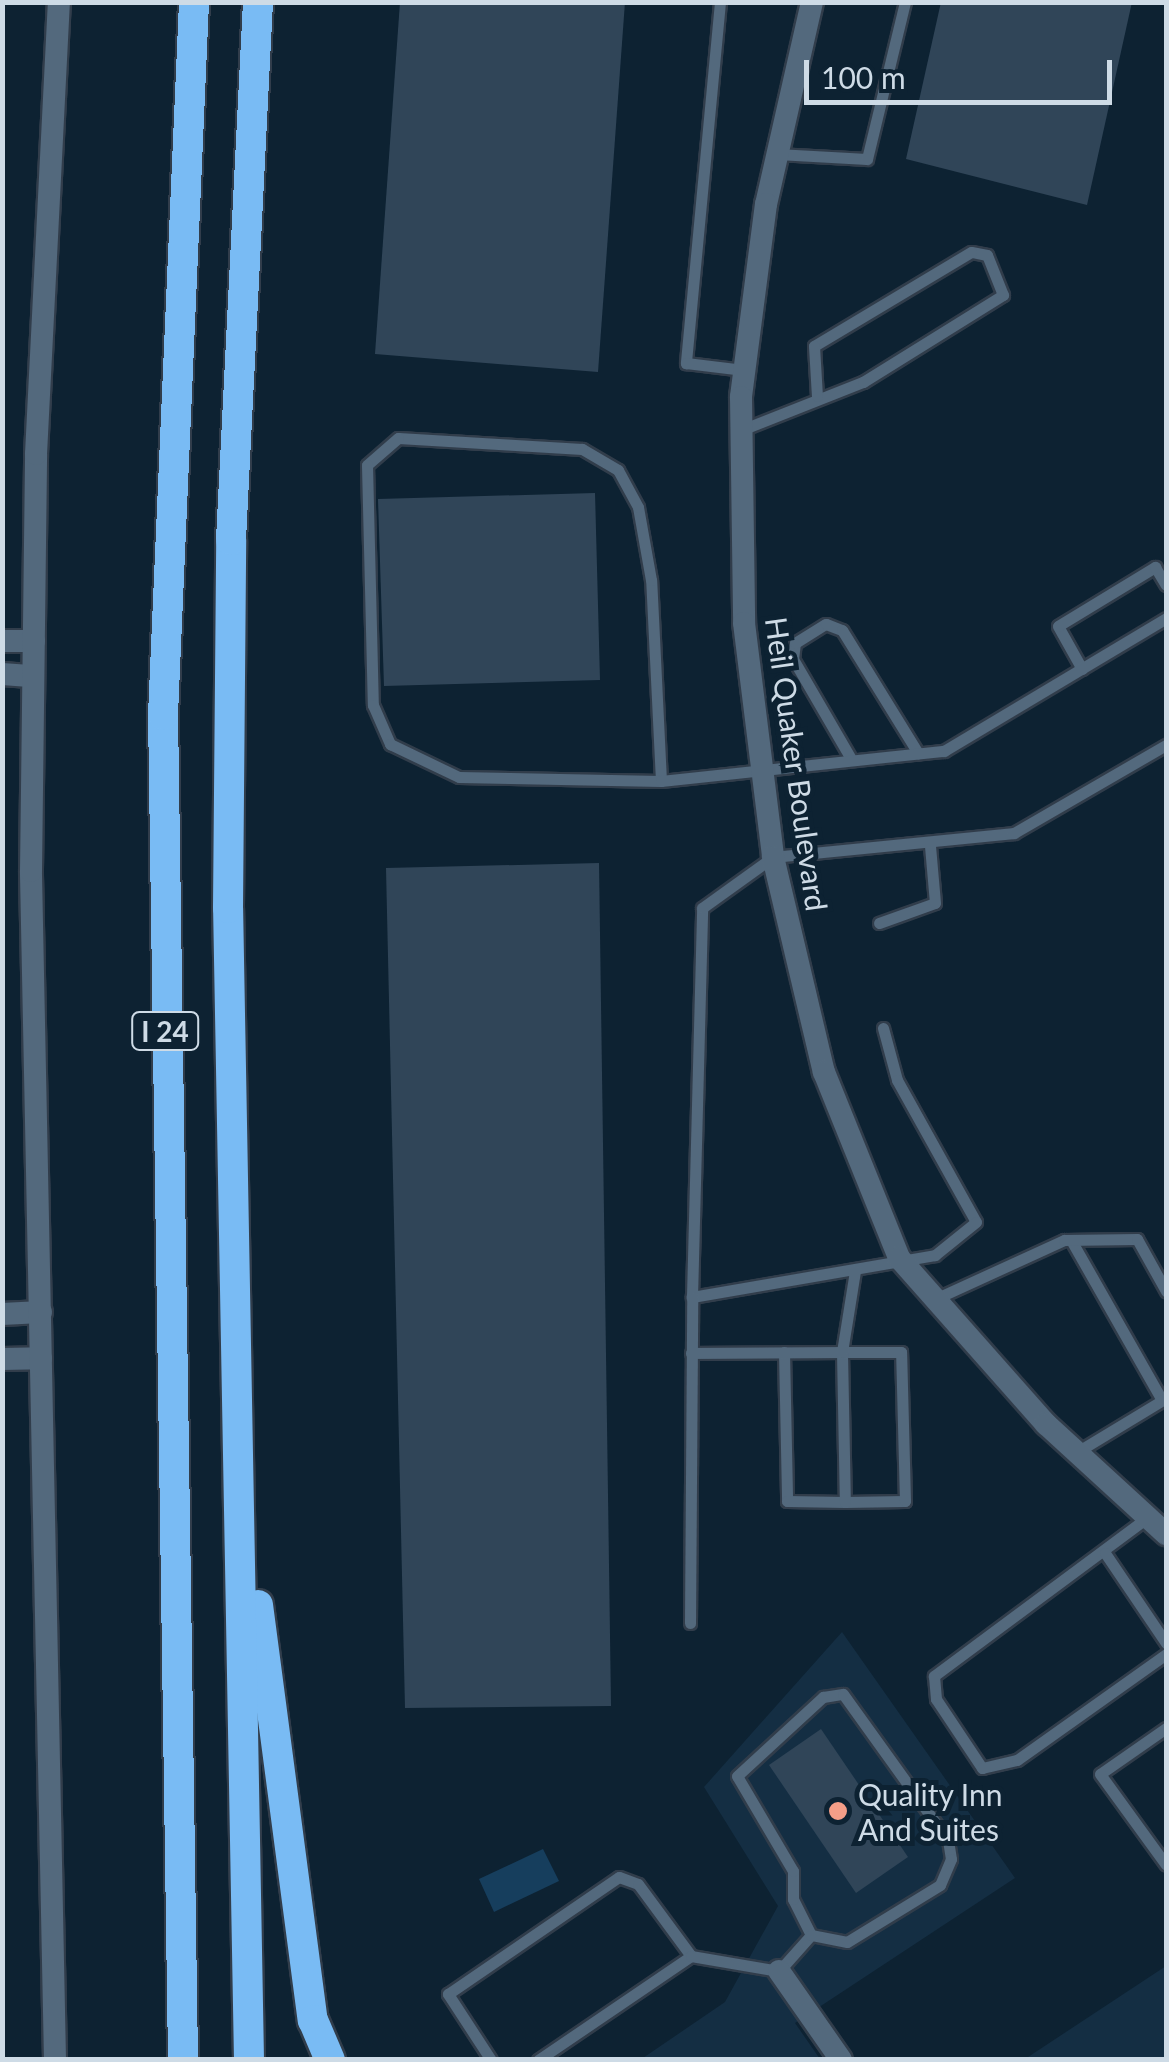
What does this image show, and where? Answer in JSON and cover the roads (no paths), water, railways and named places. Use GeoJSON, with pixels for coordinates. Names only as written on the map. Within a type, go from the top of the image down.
{"type":"FeatureCollection","features":[{"type":"Feature","properties":{"kind":"highway","name":"I 24"},"geometry":{"type":"LineString","coordinates":[[183,2060],[163,715],[194,2]]}},
{"type":"Feature","properties":{"kind":"highway","name":"I 24"},"geometry":{"type":"LineString","coordinates":[[249,2060],[238,1422],[231,540],[258,2]]}},
{"type":"Feature","properties":{"kind":"highway"},"geometry":{"type":"LineString","coordinates":[[238,1422],[284,1823],[313,2020],[330,2060]]}},
{"type":"Feature","properties":{"kind":"street"},"geometry":{"type":"LineString","coordinates":[[55,2060],[40,1312],[34,641],[59,2]]}},
{"type":"Feature","properties":{"kind":"street","name":"Heil Quaker Boulevard"},"geometry":{"type":"LineString","coordinates":[[812,2],[777,154],[744,370],[741,430],[744,623],[773,857],[824,1072],[899,1258],[1077,1452],[1161,1528]]}},
{"type":"Feature","properties":{"kind":"street"},"geometry":{"type":"LineString","coordinates":[[2,641],[34,641]]}},
{"type":"Feature","properties":{"kind":"street"},"geometry":{"type":"LineString","coordinates":[[2,674],[34,676]]}},
{"type":"Feature","properties":{"kind":"street"},"geometry":{"type":"LineString","coordinates":[[2,1314],[40,1312]]}},
{"type":"Feature","properties":{"kind":"street"},"geometry":{"type":"LineString","coordinates":[[2,1359],[42,1358]]}},
{"type":"Feature","properties":{"kind":"street"},"geometry":{"type":"LineString","coordinates":[[779,1971],[841,2060]]}},
{"type":"Feature","properties":{"kind":"lane"},"geometry":{"type":"LineString","coordinates":[[720,2],[686,363],[744,370]]}},
{"type":"Feature","properties":{"kind":"lane"},"geometry":{"type":"LineString","coordinates":[[777,154],[867,159],[905,2]]}},
{"type":"Feature","properties":{"kind":"lane"},"geometry":{"type":"LineString","coordinates":[[741,430],[818,396],[863,382],[1002,296],[986,255],[971,252],[814,346],[818,396]]}},
{"type":"Feature","properties":{"kind":"lane"},"geometry":{"type":"LineString","coordinates":[[661,781],[651,580],[638,506],[618,470],[582,449],[398,438],[367,464],[373,705],[390,744],[459,777],[661,781],[760,764],[944,751],[1166,618]]}},
{"type":"Feature","properties":{"kind":"lane"},"geometry":{"type":"LineString","coordinates":[[1082,669],[1058,626],[1156,567],[1166,585]]}},
{"type":"Feature","properties":{"kind":"lane"},"geometry":{"type":"LineString","coordinates":[[850,757],[793,658],[795,643],[826,624],[842,630],[918,753]]}},
{"type":"Feature","properties":{"kind":"lane"},"geometry":{"type":"LineString","coordinates":[[690,1622],[690,1353],[702,908],[773,857],[846,844],[930,846],[1014,833],[1166,745]]}},
{"type":"Feature","properties":{"kind":"lane"},"geometry":{"type":"LineString","coordinates":[[879,923],[935,902],[930,846]]}},
{"type":"Feature","properties":{"kind":"lane"},"geometry":{"type":"LineString","coordinates":[[692,1297],[856,1271],[899,1258],[935,1255],[976,1222],[898,1080],[883,1028]]}},
{"type":"Feature","properties":{"kind":"lane"},"geometry":{"type":"LineString","coordinates":[[1071,1240],[1164,1399],[1077,1452]]}},
{"type":"Feature","properties":{"kind":"lane"},"geometry":{"type":"LineString","coordinates":[[936,1299],[1071,1240],[1137,1240],[1166,1291]]}},
{"type":"Feature","properties":{"kind":"lane"},"geometry":{"type":"LineString","coordinates":[[845,1502],[842,1352],[856,1271]]}},
{"type":"Feature","properties":{"kind":"lane"},"geometry":{"type":"LineString","coordinates":[[690,1353],[784,1352],[901,1352],[905,1501],[787,1501],[784,1352]]}},
{"type":"Feature","properties":{"kind":"lane"},"geometry":{"type":"LineString","coordinates":[[1161,1528],[1105,1553],[934,1676],[936,1699],[982,1768],[1018,1760],[1166,1654]]}},
{"type":"Feature","properties":{"kind":"lane"},"geometry":{"type":"LineString","coordinates":[[1105,1553],[1166,1643]]}},
{"type":"Feature","properties":{"kind":"lane"},"geometry":{"type":"LineString","coordinates":[[842,1694],[948,1840],[951,1858],[940,1886],[847,1942],[812,1935],[793,1899],[793,1871],[737,1776],[823,1696],[842,1694]]}},
{"type":"Feature","properties":{"kind":"lane"},"geometry":{"type":"LineString","coordinates":[[1166,1728],[1100,1774],[1166,1866]]}},
{"type":"Feature","properties":{"kind":"lane"},"geometry":{"type":"LineString","coordinates":[[491,2060],[448,1994],[619,1877],[638,1884],[691,1956]]}},
{"type":"Feature","properties":{"kind":"lane"},"geometry":{"type":"LineString","coordinates":[[538,2060],[691,1956],[779,1971],[812,1935]]}},
{"type":"Feature","properties":{"kind":"place","name":"Quality Inn And Suites"},"geometry":{"type":"Point","coordinates":[838,1811]}}]}
